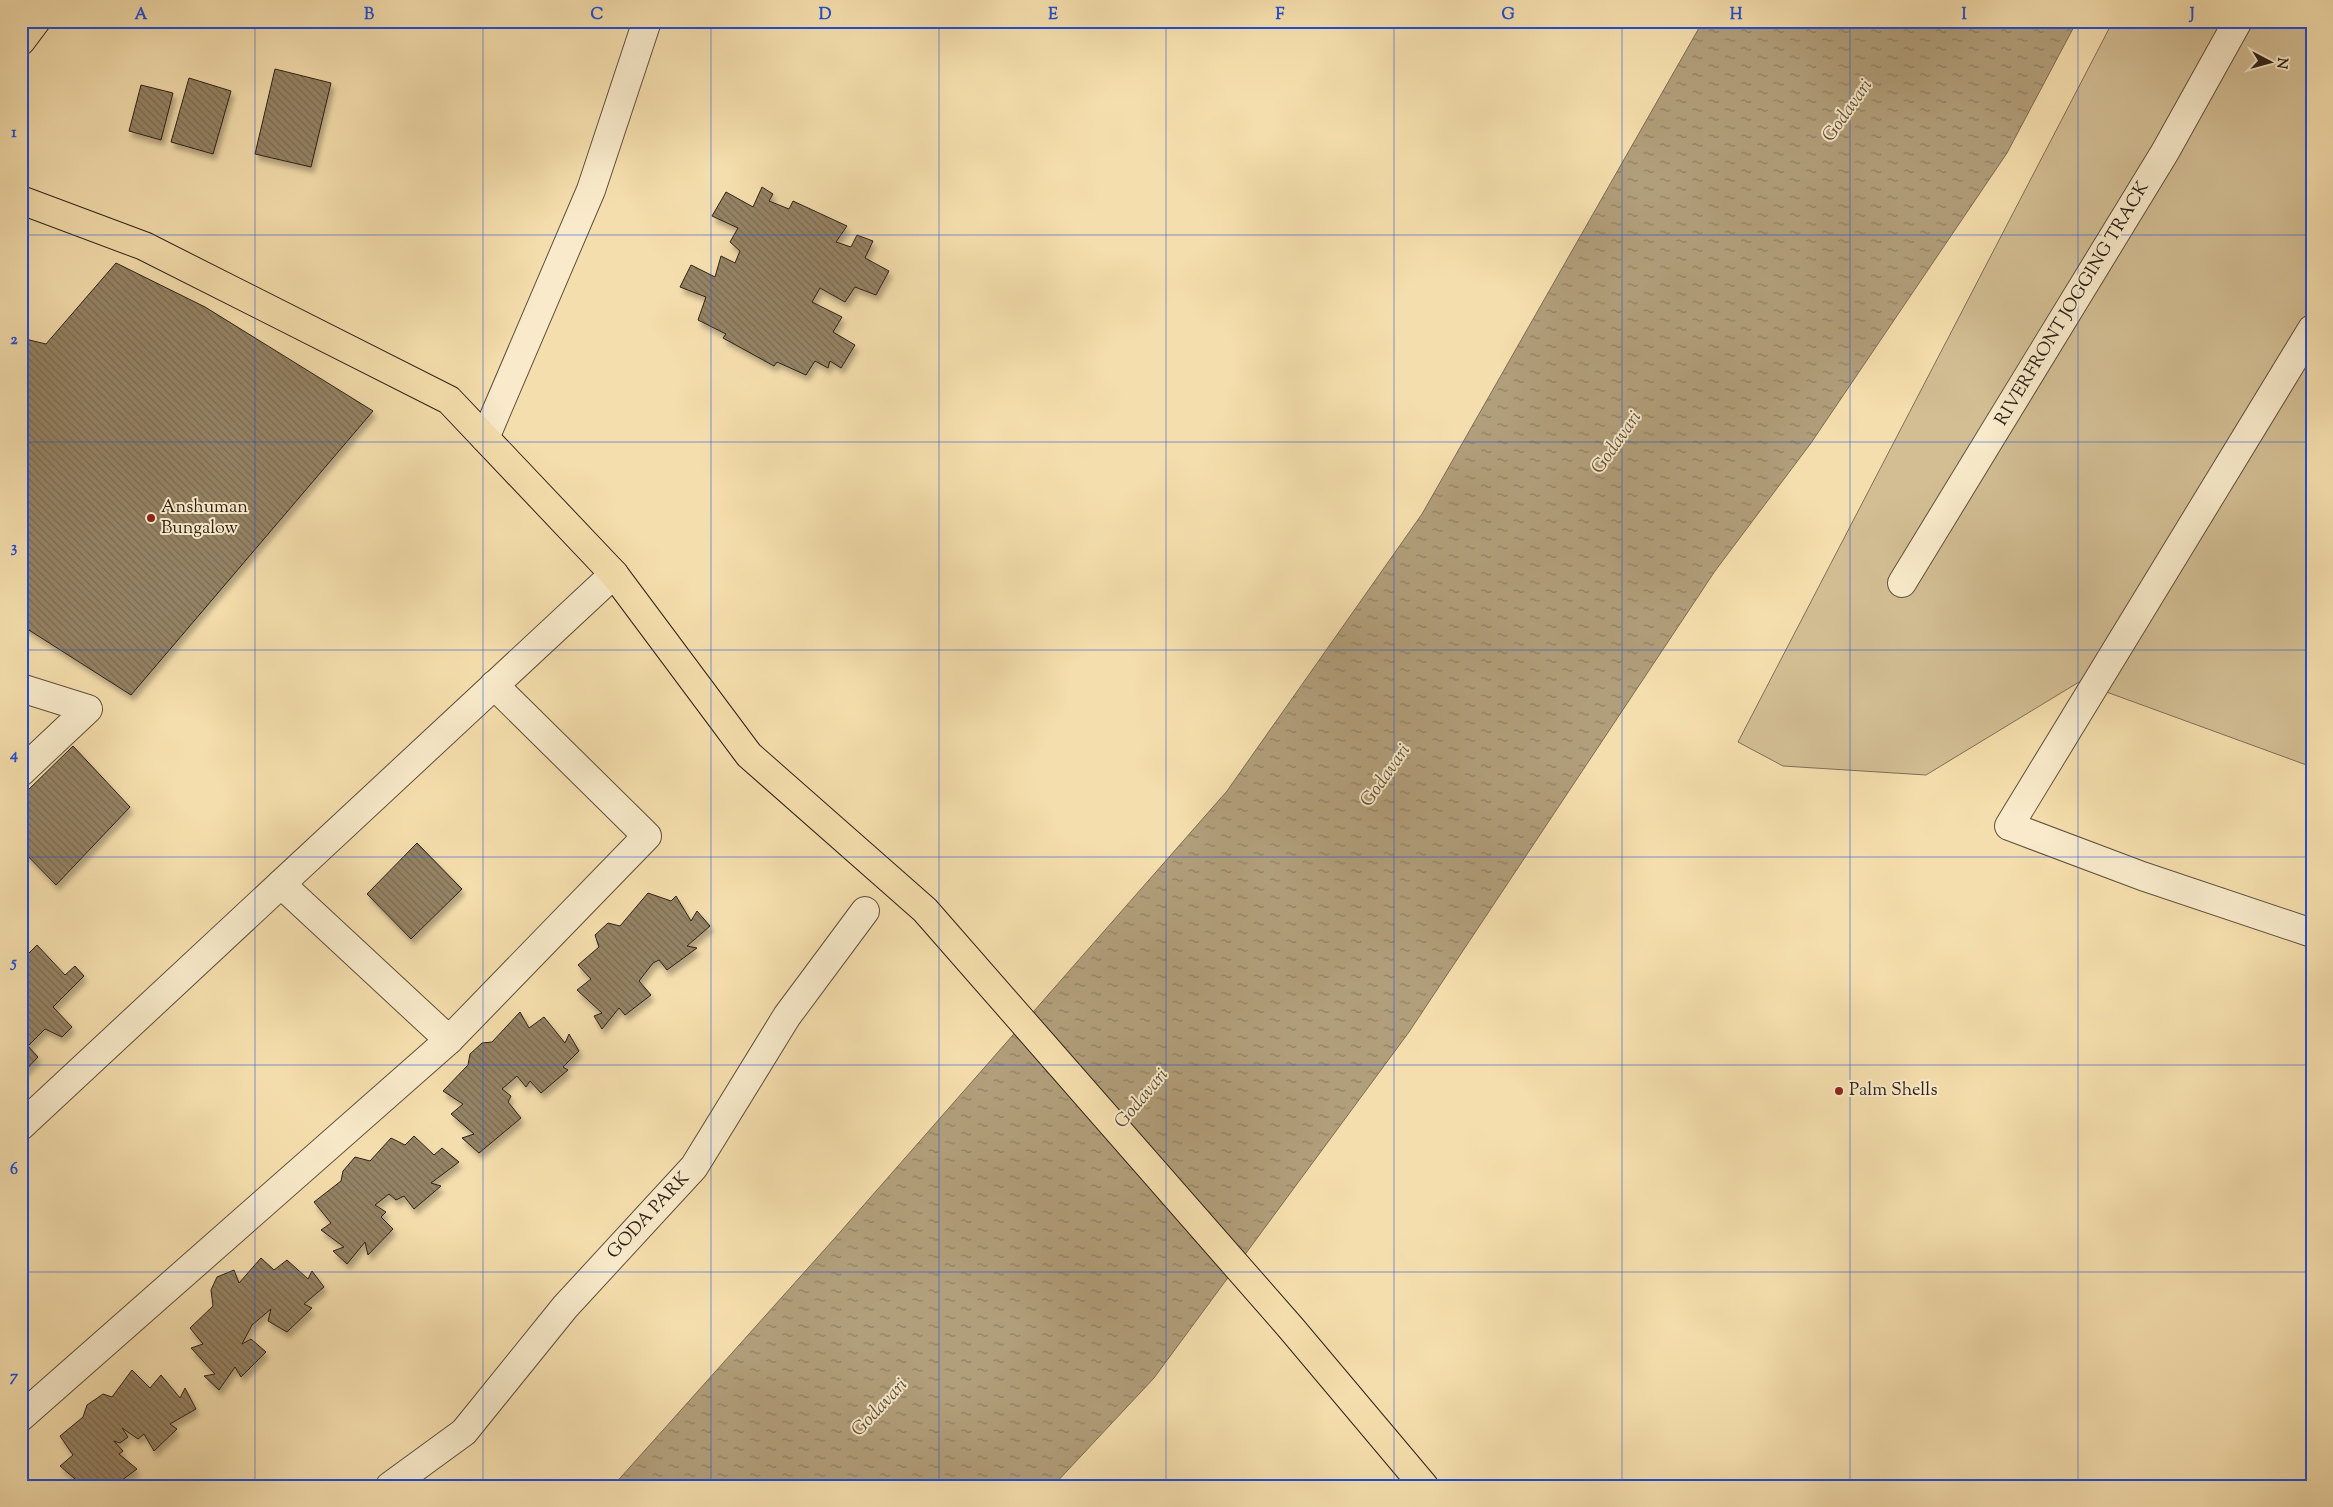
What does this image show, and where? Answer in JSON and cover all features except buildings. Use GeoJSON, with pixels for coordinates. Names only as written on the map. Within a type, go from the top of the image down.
{"type":"FeatureCollection","features":[{"type":"Feature","properties":{"kind":"main road"},"geometry":{"type":"LineString","coordinates":[[21,41],[36,21]]}},
{"type":"Feature","properties":{"kind":"main road"},"geometry":{"type":"LineString","coordinates":[[21,200],[144,246],[450,400],[614,574],[749,755],[925,910],[1292,1328],[1424,1486]]}},
{"type":"Feature","properties":{"kind":"street"},"geometry":{"type":"LineString","coordinates":[[485,438],[591,190],[646,21]]}},
{"type":"Feature","properties":{"kind":"street","name":"RIVERFRONT JOGGING TRACK"},"geometry":{"type":"LineString","coordinates":[[1902,583],[2165,152],[2238,21]]}},
{"type":"Feature","properties":{"kind":"street"},"geometry":{"type":"LineString","coordinates":[[2312,329],[2009,826],[2142,876],[2312,932]]}},
{"type":"Feature","properties":{"kind":"street"},"geometry":{"type":"LineString","coordinates":[[21,1126],[614,574]]}},
{"type":"Feature","properties":{"kind":"street"},"geometry":{"type":"LineString","coordinates":[[21,1417],[449,1040],[647,836],[494,685]]}},
{"type":"Feature","properties":{"kind":"street"},"geometry":{"type":"LineString","coordinates":[[21,688],[88,709],[21,772]]}},
{"type":"Feature","properties":{"kind":"street"},"geometry":{"type":"LineString","coordinates":[[281,884],[449,1040]]}},
{"type":"Feature","properties":{"kind":"street","name":"GODA PARK"},"geometry":{"type":"LineString","coordinates":[[390,1486],[464,1432],[565,1307],[694,1167],[787,1016],[865,911]]}},
{"type":"Feature","properties":{"kind":"shaded area"},"geometry":{"type":"Polygon","coordinates":[[[2113,21],[2312,21],[2312,767],[2079,682],[1926,775],[1783,766],[1738,742],[2113,21]]]}},
{"type":"Feature","properties":{"kind":"water","name":"Godavari"},"geometry":{"type":"Polygon","coordinates":[[[1703,21],[2077,21],[2007,153],[1811,443],[1715,571],[1409,1032],[1154,1378],[1053,1486],[613,1486],[834,1239],[1227,791],[1422,514],[1703,21]]]}},
{"type":"Feature","properties":{"kind":"place","name":"Anshuman Bungalow"},"geometry":{"type":"Point","coordinates":[151,518]}},
{"type":"Feature","properties":{"kind":"place","name":"Palm Shells"},"geometry":{"type":"Point","coordinates":[1839,1091]}}]}
